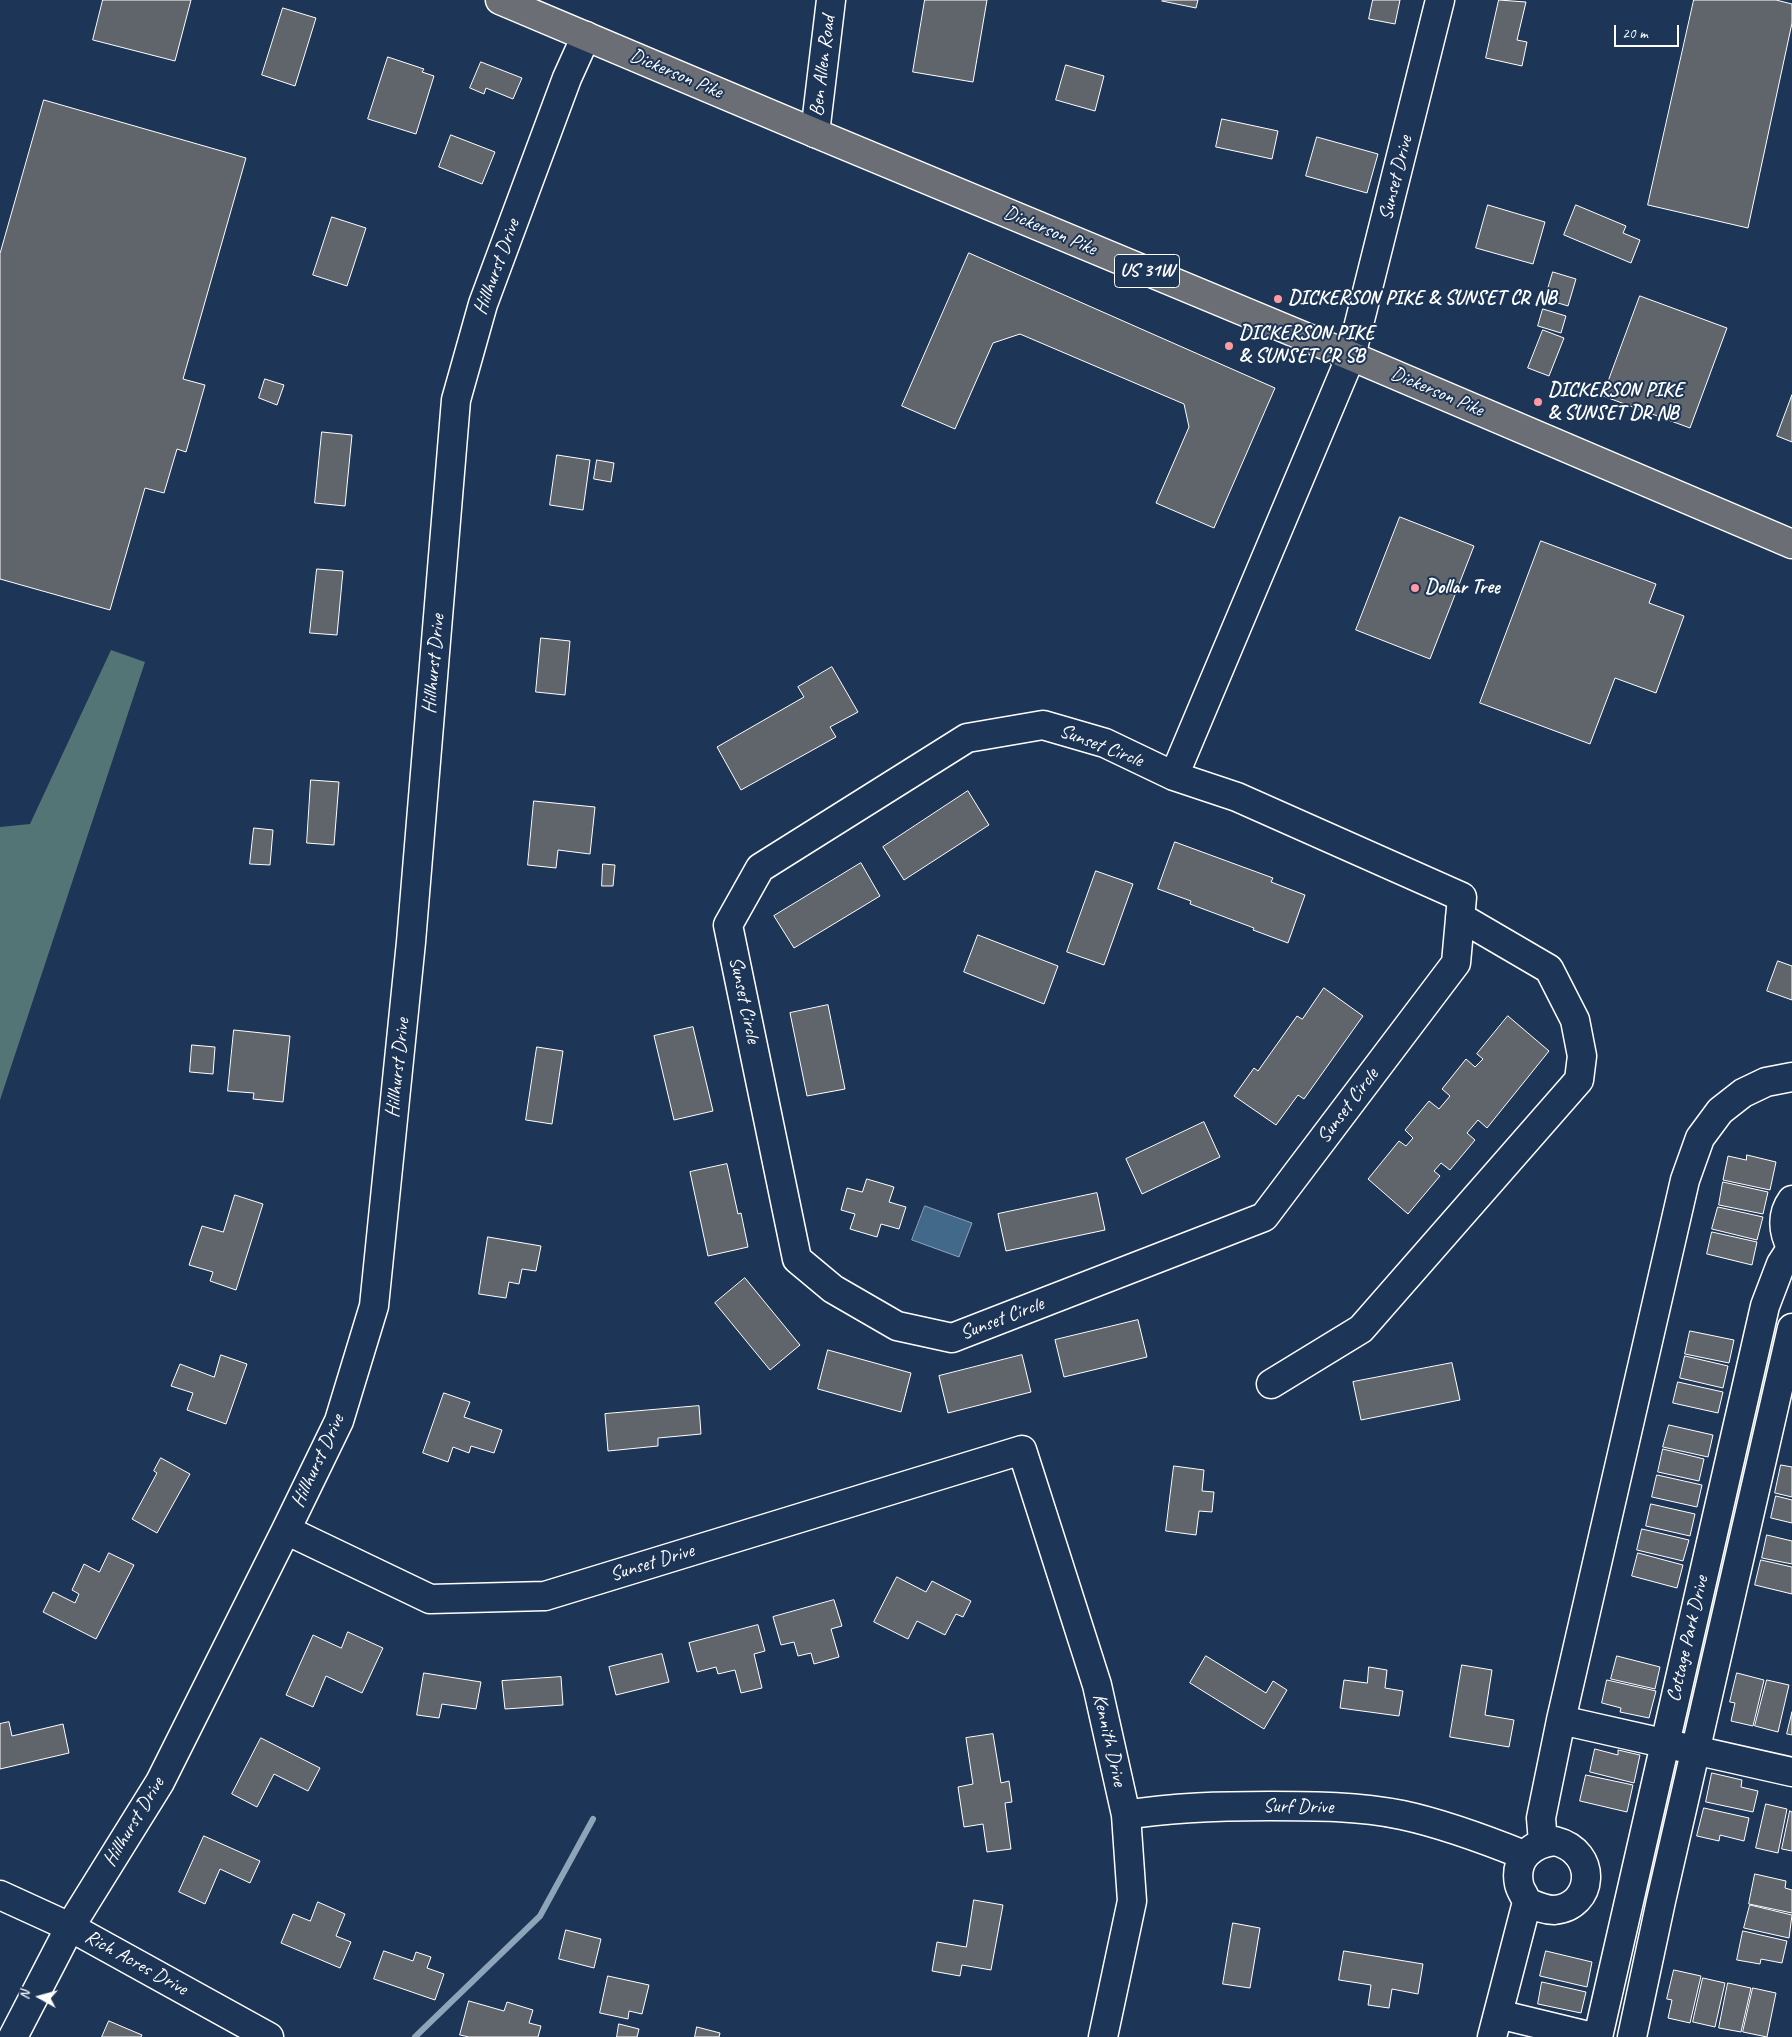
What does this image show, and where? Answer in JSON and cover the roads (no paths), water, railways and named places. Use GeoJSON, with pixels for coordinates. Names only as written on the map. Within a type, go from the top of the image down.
{"type":"FeatureCollection","features":[{"type":"Feature","properties":{"kind":"main road","name":"Dickerson Pike"},"geometry":{"type":"LineString","coordinates":[[500,0],[814,133],[1351,356],[1792,544]]}},
{"type":"Feature","properties":{"kind":"street","name":"Ben Allen Road"},"geometry":{"type":"LineString","coordinates":[[814,133],[831,0]]}},
{"type":"Feature","properties":{"kind":"street","name":"Sunset Drive"},"geometry":{"type":"LineString","coordinates":[[1351,356],[1440,0]]}},
{"type":"Feature","properties":{"kind":"street","name":"Hillhurst Drive"},"geometry":{"type":"LineString","coordinates":[[13,2037],[70,1927],[160,1782],[286,1530],[339,1421],[374,1306],[411,942],[456,400],[483,304],[567,78],[586,36]]}},
{"type":"Feature","properties":{"kind":"street"},"geometry":{"type":"LineString","coordinates":[[1174,776],[1351,356]]}},
{"type":"Feature","properties":{"kind":"street","name":"Sunset Circle"},"geometry":{"type":"LineString","coordinates":[[1043,725],[1105,743],[1174,776],[1237,797],[1462,897],[1456,963],[1264,1217],[952,1338],[897,1326],[833,1289],[797,1259],[728,925],[760,868],[966,738],[1043,725]]}},
{"type":"Feature","properties":{"kind":"street"},"geometry":{"type":"LineString","coordinates":[[1271,1384],[1361,1329],[1579,1080],[1582,1056],[1575,1020],[1549,969],[1460,917]]}},
{"type":"Feature","properties":{"kind":"street"},"geometry":{"type":"LineString","coordinates":[[1593,2037],[1495,2026],[1527,1902],[1519,1886],[1519,1865],[1534,1848],[1561,1720],[1685,1180],[1700,1138],[1720,1112],[1750,1089],[1766,1082],[1792,1077]]}},
{"type":"Feature","properties":{"kind":"street"},"geometry":{"type":"LineString","coordinates":[[1792,1200],[1785,1215],[1784,1234],[1792,1247]]}},
{"type":"Feature","properties":{"kind":"street","name":"Cottage Park Drive"},"geometry":{"type":"LineString","coordinates":[[1598,2037],[1765,1306],[1781,1264],[1792,1247]]}},
{"type":"Feature","properties":{"kind":"street"},"geometry":{"type":"LineString","coordinates":[[1765,1306],[1792,1311]]}},
{"type":"Feature","properties":{"kind":"street","name":"Cottage Park Drive"},"geometry":{"type":"LineString","coordinates":[[1632,2037],[1661,1901],[1792,1328]]}},
{"type":"Feature","properties":{"kind":"street","name":"Sunset Drive"},"geometry":{"type":"LineString","coordinates":[[286,1530],[430,1598],[545,1596],[1022,1450]]}},
{"type":"Feature","properties":{"kind":"street","name":"Kennith Drive"},"geometry":{"type":"LineString","coordinates":[[1022,1450],[1097,1685],[1126,1815],[1132,1901],[1103,2037]]}},
{"type":"Feature","properties":{"kind":"street"},"geometry":{"type":"LineString","coordinates":[[1561,1720],[1792,1772]]}},
{"type":"Feature","properties":{"kind":"street","name":"Surf Drive"},"geometry":{"type":"LineString","coordinates":[[1126,1815],[1157,1810],[1248,1806],[1336,1806],[1401,1815],[1467,1833],[1534,1848]]}},
{"type":"Feature","properties":{"kind":"street"},"geometry":{"type":"LineString","coordinates":[[1527,1902],[1553,1910],[1564,1908],[1581,1894],[1586,1883],[1586,1871],[1583,1860],[1576,1850],[1566,1844],[1555,1841],[1534,1848]]}},
{"type":"Feature","properties":{"kind":"street","name":"Rich Acres Drive"},"geometry":{"type":"LineString","coordinates":[[0,1895],[70,1927],[269,2037]]}},
{"type":"Feature","properties":{"kind":"water"},"geometry":{"type":"Polygon","coordinates":[[[925,1206],[972,1223],[959,1257],[912,1240],[925,1206]]]}},
{"type":"Feature","properties":{"kind":"waterway"},"geometry":{"type":"LineString","coordinates":[[415,2037],[540,1916],[593,1819]]}},
{"type":"Feature","properties":{"kind":"place","name":"DICKERSON PIKE & SUNSET CR NB"},"geometry":{"type":"Point","coordinates":[1278,299]}},
{"type":"Feature","properties":{"kind":"place","name":"DICKERSON PIKE & SUNSET CR SB"},"geometry":{"type":"Point","coordinates":[1229,346]}},
{"type":"Feature","properties":{"kind":"place","name":"DICKERSON PIKE & SUNSET DR NB"},"geometry":{"type":"Point","coordinates":[1538,402]}},
{"type":"Feature","properties":{"kind":"place","name":"Dollar Tree"},"geometry":{"type":"Point","coordinates":[1415,588]}}]}
